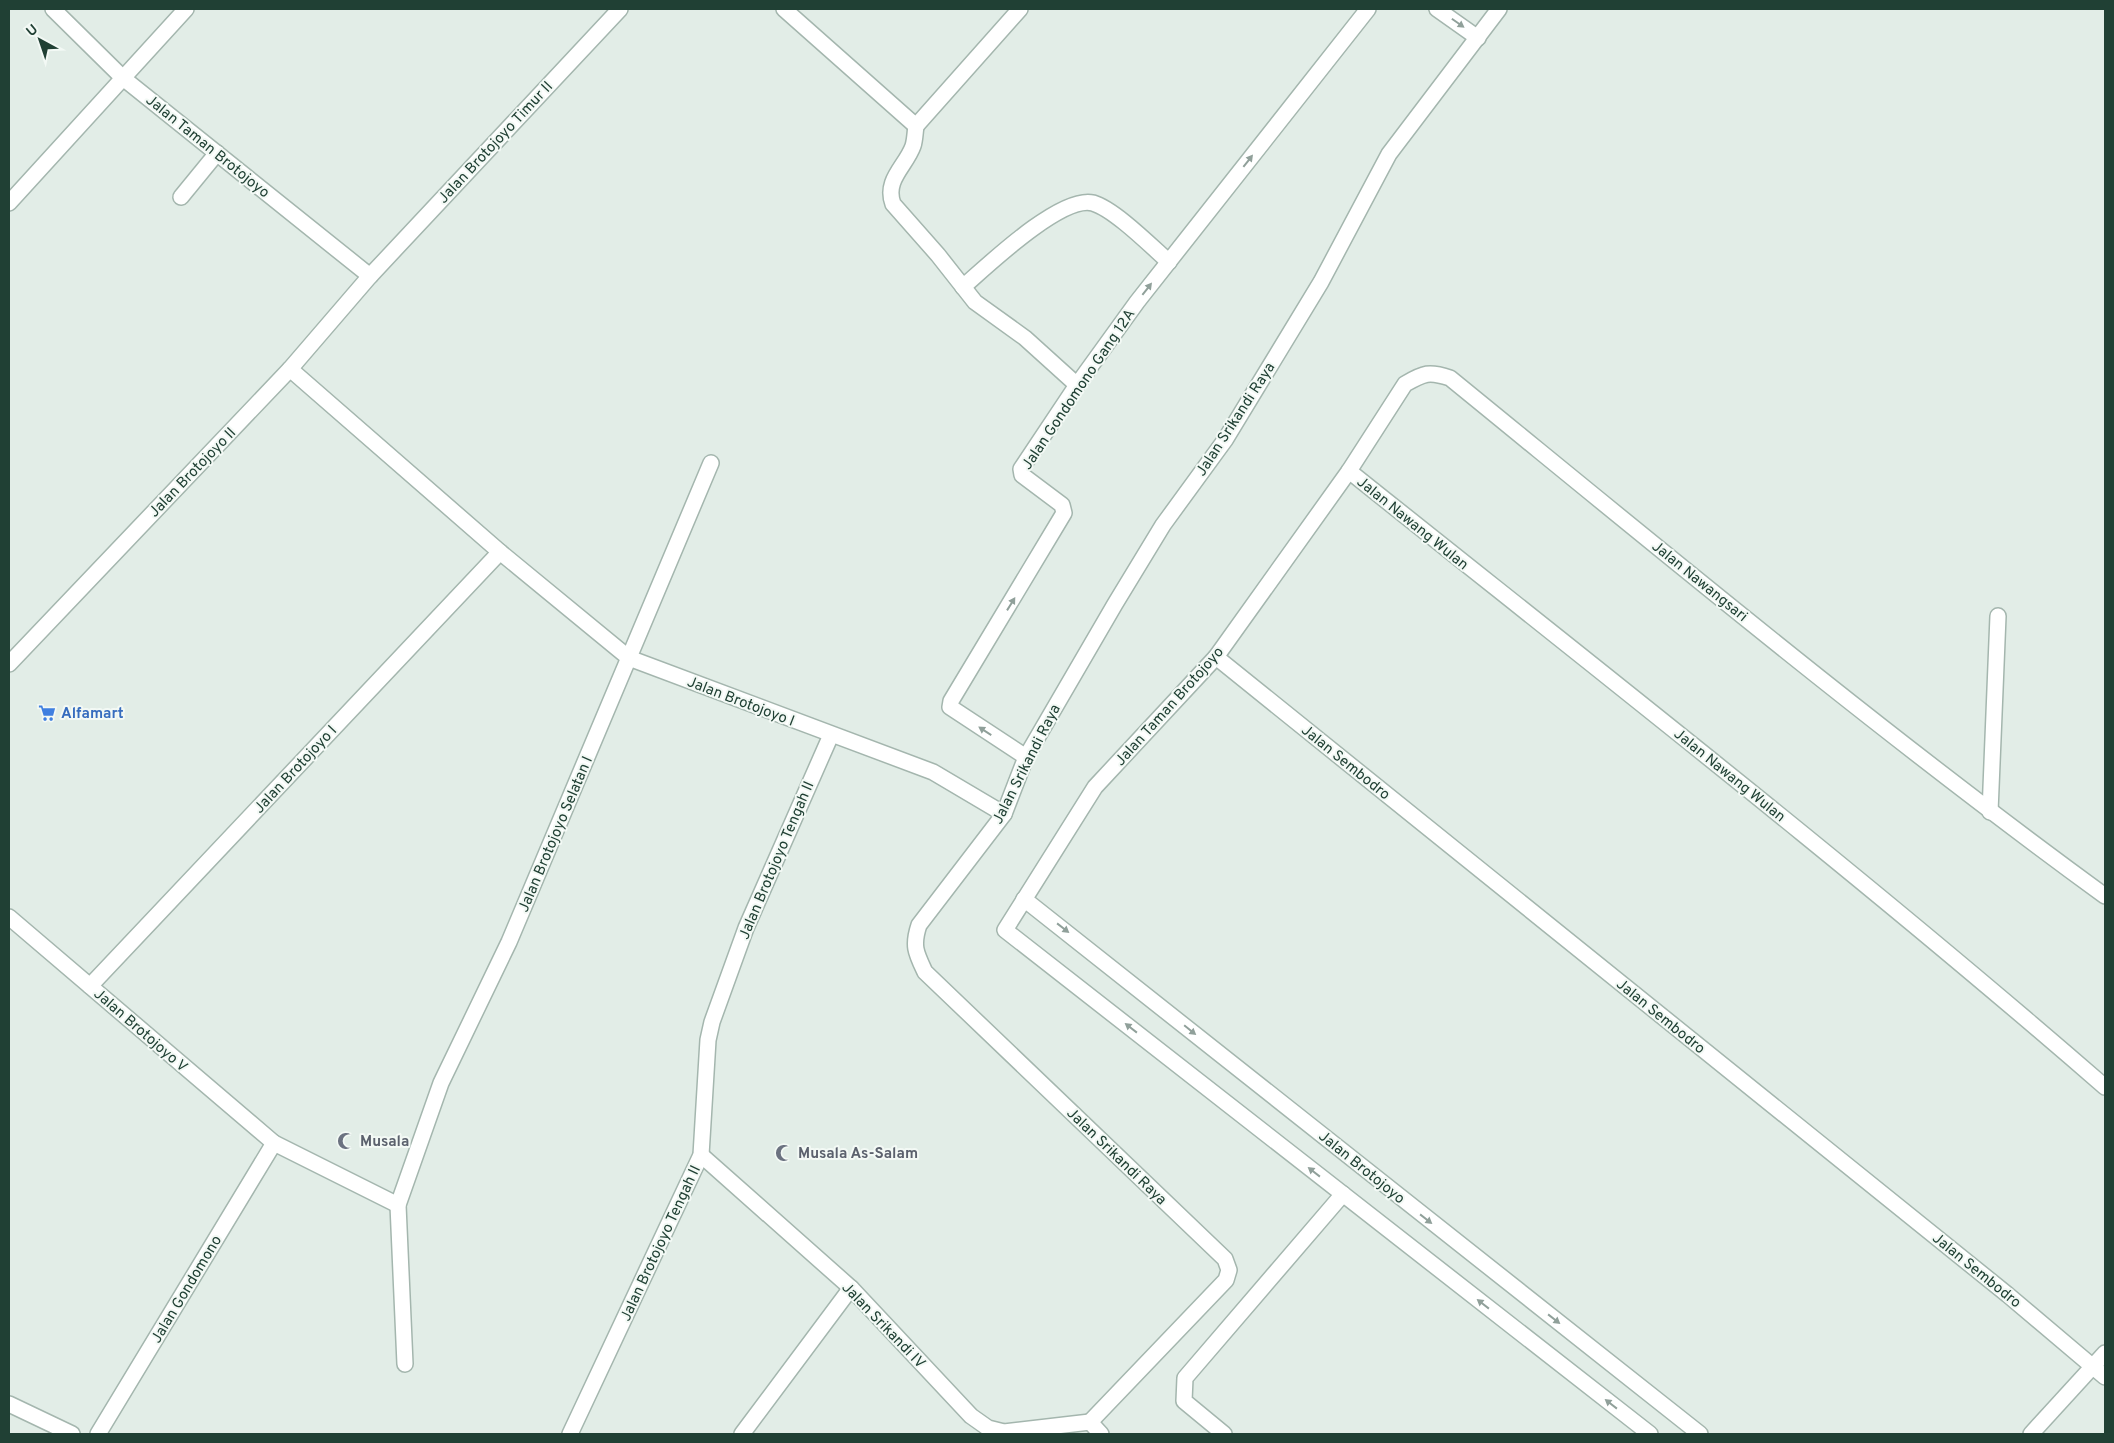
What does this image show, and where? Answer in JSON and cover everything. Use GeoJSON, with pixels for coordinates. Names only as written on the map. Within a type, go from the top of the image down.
{"type":"FeatureCollection","features":[{"type":"Feature","properties":{"kind":"street","name":"Jalan Taman Brotojoyo"},"geometry":{"type":"LineString","coordinates":[[53,9],[123,78],[370,276]]}},
{"type":"Feature","properties":{"kind":"street"},"geometry":{"type":"LineString","coordinates":[[9,203],[186,9]]}},
{"type":"Feature","properties":{"kind":"street","name":"Jalan Brotojoyo Timur II"},"geometry":{"type":"LineString","coordinates":[[370,276],[620,9]]}},
{"type":"Feature","properties":{"kind":"street"},"geometry":{"type":"LineString","coordinates":[[784,9],[916,126]]}},
{"type":"Feature","properties":{"kind":"street"},"geometry":{"type":"LineString","coordinates":[[1020,9],[916,126],[912,146],[894,178],[890,195],[893,204],[938,255],[975,302],[1025,338],[1077,385]]}},
{"type":"Feature","properties":{"kind":"street","name":"Jalan Gondomono Gang 12A"},"geometry":{"type":"LineString","coordinates":[[1026,758],[950,707],[951,701],[1064,513],[1062,505],[1020,472],[1077,385],[1169,262],[1368,9]]}},
{"type":"Feature","properties":{"kind":"street"},"geometry":{"type":"LineString","coordinates":[[1437,9],[1478,38]]}},
{"type":"Feature","properties":{"kind":"street","name":"Jalan Srikandi Raya"},"geometry":{"type":"LineString","coordinates":[[1090,1422],[1226,1280],[1229,1270],[1224,1259],[925,972],[916,955],[914,941],[919,926],[1004,814],[1026,758],[1163,525],[1225,440],[1296,324],[1389,154],[1499,9]]}},
{"type":"Feature","properties":{"kind":"street"},"geometry":{"type":"LineString","coordinates":[[181,197],[217,153]]}},
{"type":"Feature","properties":{"kind":"street"},"geometry":{"type":"LineString","coordinates":[[963,287],[1016,240],[1048,218],[1082,202],[1094,204],[1113,215],[1169,262]]}},
{"type":"Feature","properties":{"kind":"street","name":"Jalan Brotojoyo II"},"geometry":{"type":"LineString","coordinates":[[9,664],[290,369],[370,276]]}},
{"type":"Feature","properties":{"kind":"street","name":"Jalan Brotojoyo I"},"geometry":{"type":"LineString","coordinates":[[290,369],[500,552],[629,658],[933,772],[1004,814]]}},
{"type":"Feature","properties":{"kind":"street","name":"Jalan Nawangsari"},"geometry":{"type":"LineString","coordinates":[[1405,384],[1419,376],[1432,372],[1450,378],[1811,671],[1990,812],[2105,896]]}},
{"type":"Feature","properties":{"kind":"street","name":"Jalan Taman Brotojoyo"},"geometry":{"type":"LineString","coordinates":[[1343,1194],[1005,930],[1095,787],[1216,657],[1349,471],[1405,384]]}},
{"type":"Feature","properties":{"kind":"street","name":"Jalan Brotojoyo Selatan I"},"geometry":{"type":"LineString","coordinates":[[398,1204],[442,1083],[509,942],[711,463]]}},
{"type":"Feature","properties":{"kind":"street","name":"Jalan Nawang Wulan"},"geometry":{"type":"LineString","coordinates":[[1349,471],[1787,821],[2019,1012],[2105,1087]]}},
{"type":"Feature","properties":{"kind":"street","name":"Jalan Brotojoyo I"},"geometry":{"type":"LineString","coordinates":[[90,986],[500,552]]}},
{"type":"Feature","properties":{"kind":"street"},"geometry":{"type":"LineString","coordinates":[[1990,812],[1998,616]]}},
{"type":"Feature","properties":{"kind":"street","name":"Jalan Sembodro"},"geometry":{"type":"LineString","coordinates":[[1216,657],[2094,1366],[2105,1377]]}},
{"type":"Feature","properties":{"kind":"street","name":"Jalan Brotojoyo Tengah II"},"geometry":{"type":"LineString","coordinates":[[570,1434],[702,1155],[708,1040],[712,1022],[746,928],[831,735]]}},
{"type":"Feature","properties":{"kind":"street","name":"Jalan Brotojoyo"},"geometry":{"type":"LineString","coordinates":[[1024,899],[1700,1434]]}},
{"type":"Feature","properties":{"kind":"street","name":"Jalan Brotojoyo V"},"geometry":{"type":"LineString","coordinates":[[9,917],[274,1143],[398,1204]]}},
{"type":"Feature","properties":{"kind":"street","name":"Jalan Gondomono"},"geometry":{"type":"LineString","coordinates":[[98,1434],[274,1143]]}},
{"type":"Feature","properties":{"kind":"street","name":"Jalan Srikandi IV"},"geometry":{"type":"LineString","coordinates":[[702,1155],[851,1288],[971,1416],[988,1428],[1004,1432],[1090,1422]]}},
{"type":"Feature","properties":{"kind":"street"},"geometry":{"type":"LineString","coordinates":[[1224,1434],[1184,1401],[1185,1378],[1343,1194],[1650,1434]]}},
{"type":"Feature","properties":{"kind":"street"},"geometry":{"type":"LineString","coordinates":[[398,1204],[405,1364]]}},
{"type":"Feature","properties":{"kind":"street"},"geometry":{"type":"LineString","coordinates":[[742,1434],[851,1288]]}},
{"type":"Feature","properties":{"kind":"street"},"geometry":{"type":"LineString","coordinates":[[2031,1434],[2105,1353]]}},
{"type":"Feature","properties":{"kind":"street"},"geometry":{"type":"LineString","coordinates":[[9,1404],[72,1434]]}},
{"type":"Feature","properties":{"kind":"street"},"geometry":{"type":"LineString","coordinates":[[1090,1422],[1101,1434]]}},
{"type":"Feature","properties":{"kind":"place","name":"Alfamart"},"geometry":{"type":"Point","coordinates":[47,713]}},
{"type":"Feature","properties":{"kind":"place","name":"Musala"},"geometry":{"type":"Point","coordinates":[346,1141]}},
{"type":"Feature","properties":{"kind":"place","name":"Musala As-Salam"},"geometry":{"type":"Point","coordinates":[784,1153]}}]}
